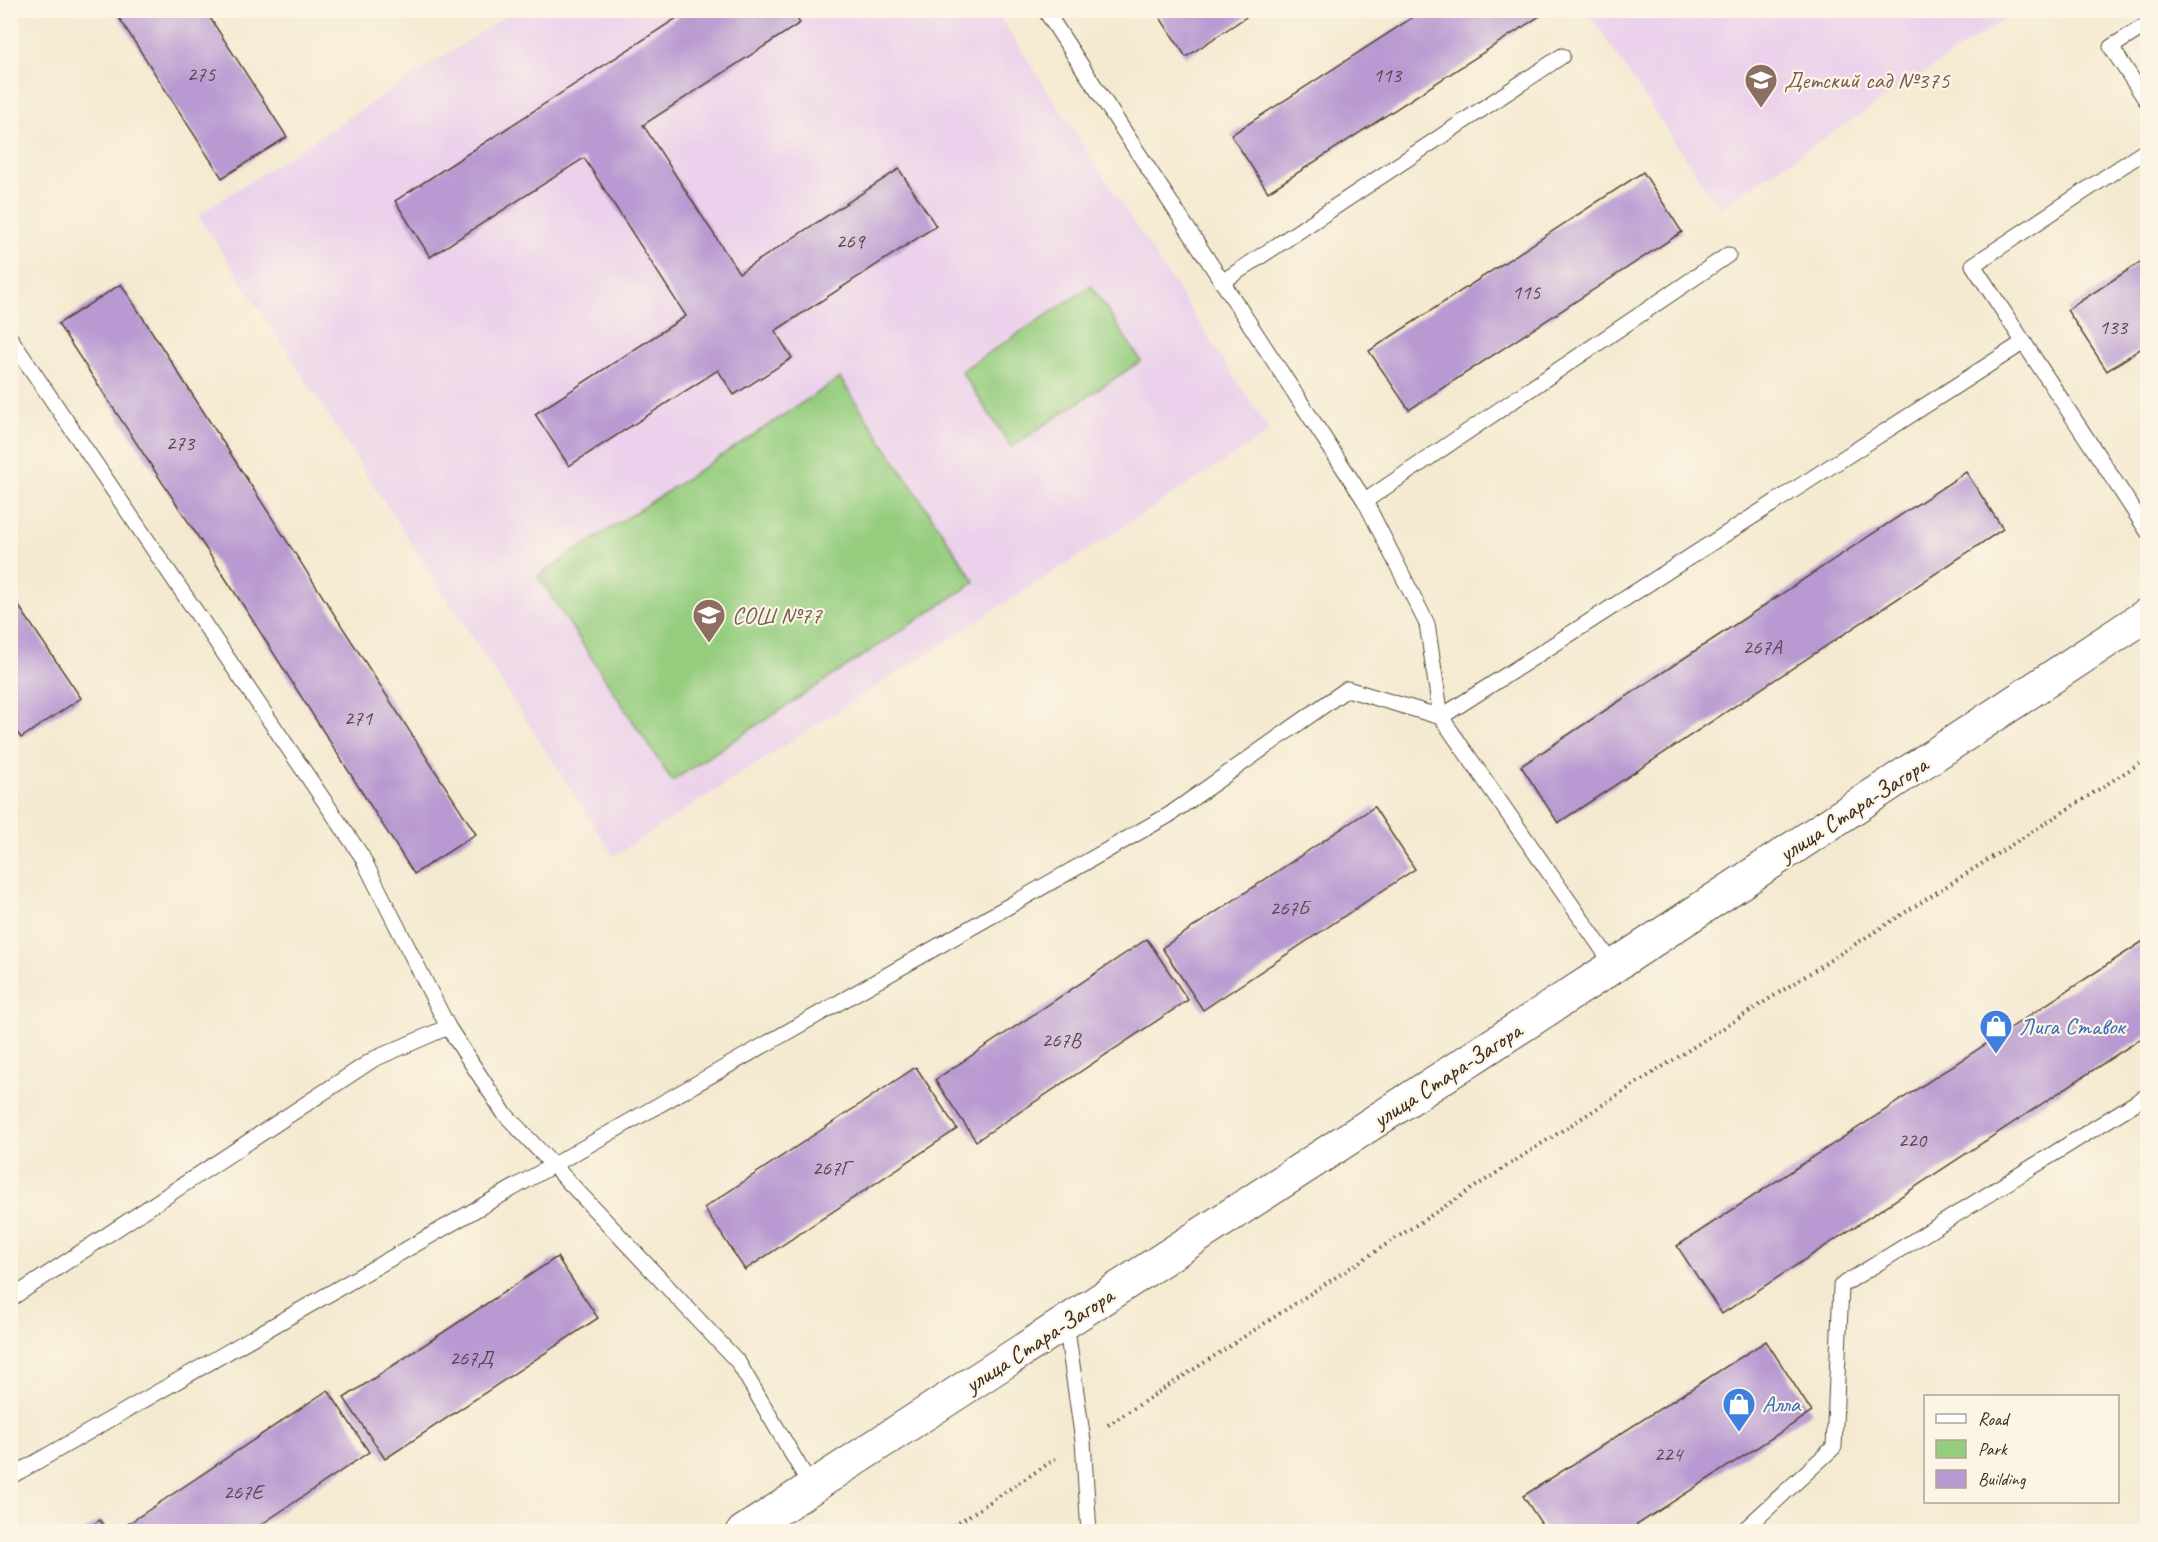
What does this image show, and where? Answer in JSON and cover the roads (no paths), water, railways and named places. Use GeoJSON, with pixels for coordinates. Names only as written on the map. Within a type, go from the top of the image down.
{"type":"FeatureCollection","features":[{"type":"Feature","properties":{"kind":"main road","name":"улица Стара-Загора"},"geometry":{"type":"LineString","coordinates":[[743,1532],[1614,966],[2148,614]]}},
{"type":"Feature","properties":{"kind":"lane"},"geometry":{"type":"LineString","coordinates":[[1045,10],[1365,501],[1427,624],[1441,717],[1614,966]]}},
{"type":"Feature","properties":{"kind":"lane"},"geometry":{"type":"LineString","coordinates":[[2148,24],[2111,48],[2148,103]]}},
{"type":"Feature","properties":{"kind":"lane"},"geometry":{"type":"LineString","coordinates":[[1222,282],[1562,56]]}},
{"type":"Feature","properties":{"kind":"lane"},"geometry":{"type":"LineString","coordinates":[[2148,149],[1973,266],[2148,532]]}},
{"type":"Feature","properties":{"kind":"lane"},"geometry":{"type":"LineString","coordinates":[[1365,501],[1728,255]]}},
{"type":"Feature","properties":{"kind":"lane"},"geometry":{"type":"LineString","coordinates":[[10,338],[361,855],[448,1027],[504,1113],[555,1164],[630,1250],[738,1362],[812,1488]]}},
{"type":"Feature","properties":{"kind":"lane"},"geometry":{"type":"LineString","coordinates":[[10,1477],[1169,815],[1347,689],[1441,717],[2024,342]]}},
{"type":"Feature","properties":{"kind":"lane"},"geometry":{"type":"LineString","coordinates":[[10,1299],[374,1059],[448,1027]]}},
{"type":"Feature","properties":{"kind":"lane"},"geometry":{"type":"LineString","coordinates":[[1743,1532],[1834,1447],[1841,1286],[2148,1095]]}},
{"type":"Feature","properties":{"kind":"lane"},"geometry":{"type":"LineString","coordinates":[[1066,1323],[1083,1441],[1089,1532]]}},
{"type":"Feature","properties":{"kind":"place","name":"Детский сад №375"},"geometry":{"type":"Point","coordinates":[1761,109]}},
{"type":"Feature","properties":{"kind":"place","name":"СОШ №77"},"geometry":{"type":"Point","coordinates":[709,644]}},
{"type":"Feature","properties":{"kind":"place","name":"Лига Ставок"},"geometry":{"type":"Point","coordinates":[1996,1055]}},
{"type":"Feature","properties":{"kind":"place","name":"Алла"},"geometry":{"type":"Point","coordinates":[1739,1433]}}]}
